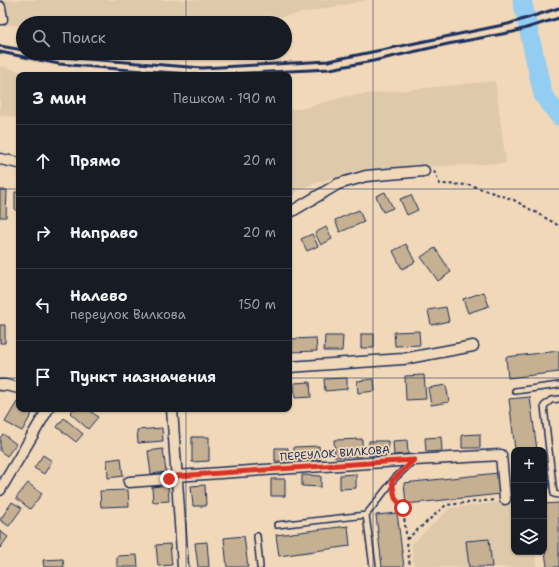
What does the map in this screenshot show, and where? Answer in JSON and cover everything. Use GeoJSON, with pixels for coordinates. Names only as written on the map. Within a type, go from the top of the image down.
{"type":"FeatureCollection","features":[{"type":"Feature","properties":{"kind":"street"},"geometry":{"type":"LineString","coordinates":[[0,7],[2,19],[0,19]]}},
{"type":"Feature","properties":{"kind":"street"},"geometry":{"type":"LineString","coordinates":[[0,159],[16,162]]}},
{"type":"Feature","properties":{"kind":"street"},"geometry":{"type":"LineString","coordinates":[[292,211],[338,184],[366,176],[424,171]]}},
{"type":"Feature","properties":{"kind":"street"},"geometry":{"type":"LineString","coordinates":[[292,367],[403,359],[472,346]]}},
{"type":"Feature","properties":{"kind":"street"},"geometry":{"type":"LineString","coordinates":[[0,385],[16,387]]}},
{"type":"Feature","properties":{"kind":"street"},"geometry":{"type":"LineString","coordinates":[[0,490],[46,412]]}},
{"type":"Feature","properties":{"kind":"street"},"geometry":{"type":"LineString","coordinates":[[172,412],[183,567]]}},
{"type":"Feature","properties":{"kind":"street","name":"ПЕРЕУЛОК ВИЛКОВА"},"geometry":{"type":"LineString","coordinates":[[129,482],[169,479],[176,476],[501,455],[505,499]]}},
{"type":"Feature","properties":{"kind":"lane"},"geometry":{"type":"LineString","coordinates":[[515,391],[559,385]]}},
{"type":"Feature","properties":{"kind":"lane"},"geometry":{"type":"LineString","coordinates":[[559,399],[551,400],[544,406],[554,494],[559,495]]}},
{"type":"Feature","properties":{"kind":"lane"},"geometry":{"type":"LineString","coordinates":[[373,567],[366,515],[392,481],[414,460]]}},
{"type":"Feature","properties":{"kind":"lane"},"geometry":{"type":"LineString","coordinates":[[277,525],[366,515]]}},
{"type":"Feature","properties":{"kind":"lane"},"geometry":{"type":"LineString","coordinates":[[257,536],[260,567]]}},
{"type":"Feature","properties":{"kind":"path"},"geometry":{"type":"LineString","coordinates":[[424,171],[433,170],[440,184],[470,185],[514,200],[559,227]]}},
{"type":"Feature","properties":{"kind":"path"},"geometry":{"type":"LineString","coordinates":[[392,481],[395,498],[403,508],[410,567]]}},
{"type":"Feature","properties":{"kind":"path"},"geometry":{"type":"LineString","coordinates":[[407,539],[446,505],[505,499]]}},
{"type":"Feature","properties":{"kind":"shaded area"},"geometry":{"type":"Polygon","coordinates":[[[0,0],[368,0],[287,16],[16,16],[16,26],[0,23],[0,0]]]}},
{"type":"Feature","properties":{"kind":"shaded area"},"geometry":{"type":"Polygon","coordinates":[[[0,66],[23,72],[16,72],[16,118],[0,115],[0,66]]]}},
{"type":"Feature","properties":{"kind":"shaded area"},"geometry":{"type":"Polygon","coordinates":[[[495,81],[506,163],[360,170],[306,186],[292,195],[292,109],[301,109],[347,96],[495,81]]]}},
{"type":"Feature","properties":{"kind":"shaded area"},"geometry":{"type":"Polygon","coordinates":[[[511,501],[511,555],[535,555],[537,567],[414,567],[412,544],[450,508],[511,501]]]}},
{"type":"Feature","properties":{"kind":"building"},"geometry":{"type":"Polygon","coordinates":[[[0,190],[7,190],[6,217],[0,217],[0,190]]]}},
{"type":"Feature","properties":{"kind":"building"},"geometry":{"type":"Polygon","coordinates":[[[15,192],[16,192],[16,210],[15,192]]]}},
{"type":"Feature","properties":{"kind":"building"},"geometry":{"type":"Polygon","coordinates":[[[385,192],[393,208],[383,212],[376,196],[385,192]]]}},
{"type":"Feature","properties":{"kind":"building"},"geometry":{"type":"Polygon","coordinates":[[[411,195],[418,210],[407,215],[400,199],[411,195]]]}},
{"type":"Feature","properties":{"kind":"building"},"geometry":{"type":"Polygon","coordinates":[[[359,210],[364,222],[340,232],[335,220],[359,210]]]}},
{"type":"Feature","properties":{"kind":"building"},"geometry":{"type":"Polygon","coordinates":[[[326,227],[332,239],[321,245],[315,233],[326,227]]]}},
{"type":"Feature","properties":{"kind":"building"},"geometry":{"type":"Polygon","coordinates":[[[312,234],[318,246],[307,251],[301,239],[312,234]]]}},
{"type":"Feature","properties":{"kind":"building"},"geometry":{"type":"Polygon","coordinates":[[[406,244],[415,262],[402,269],[393,251],[406,244]]]}},
{"type":"Feature","properties":{"kind":"building"},"geometry":{"type":"Polygon","coordinates":[[[435,248],[451,272],[438,281],[421,257],[435,248]]]}},
{"type":"Feature","properties":{"kind":"building"},"geometry":{"type":"Polygon","coordinates":[[[484,292],[489,306],[468,313],[463,299],[484,292]]]}},
{"type":"Feature","properties":{"kind":"building"},"geometry":{"type":"Polygon","coordinates":[[[446,307],[449,321],[431,325],[428,310],[446,307]]]}},
{"type":"Feature","properties":{"kind":"building"},"geometry":{"type":"Polygon","coordinates":[[[0,325],[5,325],[5,343],[0,343],[0,325]]]}},
{"type":"Feature","properties":{"kind":"building"},"geometry":{"type":"Polygon","coordinates":[[[419,331],[420,345],[395,346],[394,332],[419,331]]]}},
{"type":"Feature","properties":{"kind":"building"},"geometry":{"type":"Polygon","coordinates":[[[361,334],[374,334],[374,348],[361,348],[361,334]]]}},
{"type":"Feature","properties":{"kind":"building"},"geometry":{"type":"Polygon","coordinates":[[[325,336],[343,336],[342,351],[324,351],[325,336]]]}},
{"type":"Feature","properties":{"kind":"building"},"geometry":{"type":"Polygon","coordinates":[[[316,338],[317,351],[292,352],[292,339],[316,338]]]}},
{"type":"Feature","properties":{"kind":"building"},"geometry":{"type":"Polygon","coordinates":[[[559,351],[559,372],[508,378],[506,357],[559,351]]]}},
{"type":"Feature","properties":{"kind":"building"},"geometry":{"type":"Polygon","coordinates":[[[424,375],[426,399],[406,400],[405,376],[424,375]]]}},
{"type":"Feature","properties":{"kind":"building"},"geometry":{"type":"Polygon","coordinates":[[[347,378],[347,389],[325,391],[324,379],[347,378]]]}},
{"type":"Feature","properties":{"kind":"building"},"geometry":{"type":"Polygon","coordinates":[[[374,379],[375,391],[358,393],[357,381],[374,379]]]}},
{"type":"Feature","properties":{"kind":"building"},"geometry":{"type":"Polygon","coordinates":[[[310,382],[311,397],[295,398],[294,383],[310,382]]]}},
{"type":"Feature","properties":{"kind":"building"},"geometry":{"type":"Polygon","coordinates":[[[446,385],[449,402],[431,405],[428,388],[446,385]]]}},
{"type":"Feature","properties":{"kind":"building"},"geometry":{"type":"Polygon","coordinates":[[[530,397],[537,447],[515,447],[509,399],[530,397]]]}},
{"type":"Feature","properties":{"kind":"building"},"geometry":{"type":"Polygon","coordinates":[[[16,404],[16,412],[33,412],[22,431],[5,422],[16,404]]]}},
{"type":"Feature","properties":{"kind":"building"},"geometry":{"type":"Polygon","coordinates":[[[92,412],[98,417],[88,429],[70,413],[92,412]]]}},
{"type":"Feature","properties":{"kind":"building"},"geometry":{"type":"Polygon","coordinates":[[[64,418],[83,434],[76,442],[57,427],[64,418]]]}},
{"type":"Feature","properties":{"kind":"building"},"geometry":{"type":"Polygon","coordinates":[[[162,428],[163,441],[138,443],[137,430],[162,428]]]}},
{"type":"Feature","properties":{"kind":"building"},"geometry":{"type":"Polygon","coordinates":[[[3,434],[16,444],[7,456],[0,451],[0,438],[3,434]]]}},
{"type":"Feature","properties":{"kind":"building"},"geometry":{"type":"Polygon","coordinates":[[[480,434],[480,448],[462,448],[462,435],[480,434]]]}},
{"type":"Feature","properties":{"kind":"building"},"geometry":{"type":"Polygon","coordinates":[[[192,437],[209,437],[209,461],[192,462],[192,437]]]}},
{"type":"Feature","properties":{"kind":"building"},"geometry":{"type":"Polygon","coordinates":[[[441,437],[442,451],[426,452],[425,438],[441,437]]]}},
{"type":"Feature","properties":{"kind":"building"},"geometry":{"type":"Polygon","coordinates":[[[362,439],[362,456],[335,457],[334,440],[362,439]]]}},
{"type":"Feature","properties":{"kind":"building"},"geometry":{"type":"Polygon","coordinates":[[[407,440],[408,454],[394,455],[393,441],[407,440]]]}},
{"type":"Feature","properties":{"kind":"building"},"geometry":{"type":"Polygon","coordinates":[[[369,441],[388,441],[388,455],[369,456],[369,441]]]}},
{"type":"Feature","properties":{"kind":"building"},"geometry":{"type":"Polygon","coordinates":[[[319,446],[320,460],[294,460],[294,447],[319,446]]]}},
{"type":"Feature","properties":{"kind":"building"},"geometry":{"type":"Polygon","coordinates":[[[275,448],[288,448],[288,461],[275,461],[275,448]]]}},
{"type":"Feature","properties":{"kind":"building"},"geometry":{"type":"Polygon","coordinates":[[[163,449],[166,472],[151,474],[148,451],[163,449]]]}},
{"type":"Feature","properties":{"kind":"building"},"geometry":{"type":"Polygon","coordinates":[[[43,455],[52,461],[44,474],[34,468],[43,455]]]}},
{"type":"Feature","properties":{"kind":"building"},"geometry":{"type":"Polygon","coordinates":[[[121,458],[123,476],[108,478],[107,460],[121,458]]]}},
{"type":"Feature","properties":{"kind":"building"},"geometry":{"type":"Polygon","coordinates":[[[498,473],[501,494],[406,504],[404,483],[498,473]]]}},
{"type":"Feature","properties":{"kind":"building"},"geometry":{"type":"Polygon","coordinates":[[[356,474],[356,488],[340,489],[340,475],[356,474]]]}},
{"type":"Feature","properties":{"kind":"building"},"geometry":{"type":"Polygon","coordinates":[[[302,475],[321,476],[321,487],[302,486],[302,475]]]}},
{"type":"Feature","properties":{"kind":"building"},"geometry":{"type":"Polygon","coordinates":[[[271,479],[285,479],[285,496],[271,496],[271,479]]]}},
{"type":"Feature","properties":{"kind":"building"},"geometry":{"type":"Polygon","coordinates":[[[28,483],[42,494],[30,509],[16,498],[28,483]]]}},
{"type":"Feature","properties":{"kind":"building"},"geometry":{"type":"Polygon","coordinates":[[[168,485],[169,501],[153,502],[152,487],[168,485]]]}},
{"type":"Feature","properties":{"kind":"building"},"geometry":{"type":"Polygon","coordinates":[[[205,485],[206,506],[193,506],[191,486],[205,485]]]}},
{"type":"Feature","properties":{"kind":"building"},"geometry":{"type":"Polygon","coordinates":[[[128,490],[129,506],[101,507],[100,491],[128,490]]]}},
{"type":"Feature","properties":{"kind":"building"},"geometry":{"type":"Polygon","coordinates":[[[12,502],[22,508],[9,526],[0,520],[12,502]]]}},
{"type":"Feature","properties":{"kind":"building"},"geometry":{"type":"Polygon","coordinates":[[[559,503],[559,567],[547,567],[546,555],[547,555],[547,504],[559,503]]]}},
{"type":"Feature","properties":{"kind":"building"},"geometry":{"type":"Polygon","coordinates":[[[397,513],[404,567],[382,567],[376,515],[397,513]]]}},
{"type":"Feature","properties":{"kind":"building"},"geometry":{"type":"Polygon","coordinates":[[[348,526],[350,546],[279,556],[276,535],[348,526]]]}},
{"type":"Feature","properties":{"kind":"building"},"geometry":{"type":"Polygon","coordinates":[[[0,531],[8,537],[0,548],[0,531]]]}},
{"type":"Feature","properties":{"kind":"building"},"geometry":{"type":"Polygon","coordinates":[[[244,536],[248,567],[227,567],[224,538],[244,536]]]}},
{"type":"Feature","properties":{"kind":"building"},"geometry":{"type":"Polygon","coordinates":[[[489,539],[492,567],[469,567],[466,541],[489,539]]]}},
{"type":"Feature","properties":{"kind":"building"},"geometry":{"type":"Polygon","coordinates":[[[207,542],[209,567],[198,567],[195,543],[207,542]]]}},
{"type":"Feature","properties":{"kind":"building"},"geometry":{"type":"Polygon","coordinates":[[[170,544],[172,565],[158,566],[156,545],[170,544]]]}},
{"type":"Feature","properties":{"kind":"building"},"geometry":{"type":"Polygon","coordinates":[[[137,555],[138,567],[117,567],[117,556],[137,555]]]}},
{"type":"Feature","properties":{"kind":"building"},"geometry":{"type":"Polygon","coordinates":[[[63,559],[64,567],[44,567],[43,560],[63,559]]]}},
{"type":"Feature","properties":{"kind":"waterway"},"geometry":{"type":"LineString","coordinates":[[522,0],[543,95],[559,116]]}},
{"type":"Feature","properties":{"kind":"railway"},"geometry":{"type":"LineString","coordinates":[[100,60],[202,68],[328,61],[508,24],[559,8]]}},
{"type":"Feature","properties":{"kind":"railway"},"geometry":{"type":"LineString","coordinates":[[268,72],[330,69],[513,32],[559,18]]}},
{"type":"Feature","properties":{"kind":"railway"},"geometry":{"type":"LineString","coordinates":[[0,46],[16,49]]}},
{"type":"Feature","properties":{"kind":"railway"},"geometry":{"type":"LineString","coordinates":[[0,52],[16,55]]}},
{"type":"Feature","properties":{"kind":"railway"},"geometry":{"type":"LineString","coordinates":[[39,60],[59,64],[161,72]]}},
{"type":"Feature","properties":{"kind":"route"},"geometry":{"type":"LineString","coordinates":[[169,479],[176,476],[414,460],[392,481],[395,498],[403,508]]}}]}
